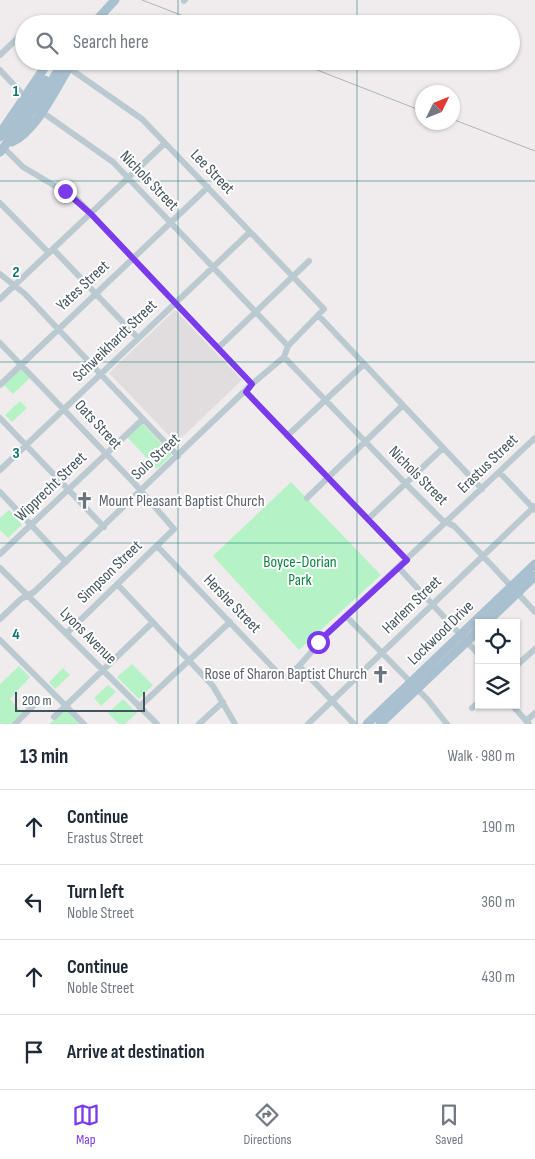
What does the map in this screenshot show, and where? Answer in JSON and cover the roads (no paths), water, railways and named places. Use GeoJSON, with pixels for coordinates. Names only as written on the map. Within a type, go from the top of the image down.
{"type":"FeatureCollection","features":[{"type":"Feature","properties":{"kind":"main road"},"geometry":{"type":"LineString","coordinates":[[94,15],[107,0]]}},
{"type":"Feature","properties":{"kind":"main road"},"geometry":{"type":"LineString","coordinates":[[101,15],[115,0]]}},
{"type":"Feature","properties":{"kind":"main road"},"geometry":{"type":"LineString","coordinates":[[0,136],[43,70]]}},
{"type":"Feature","properties":{"kind":"main road"},"geometry":{"type":"LineString","coordinates":[[4,148],[49,80],[53,70]]}},
{"type":"Feature","properties":{"kind":"main road"},"geometry":{"type":"LineString","coordinates":[[0,136],[14,123],[49,80],[62,70]]}},
{"type":"Feature","properties":{"kind":"main road"},"geometry":{"type":"LineString","coordinates":[[4,148],[18,139],[42,112],[66,70]]}},
{"type":"Feature","properties":{"kind":"main road","name":"Lockwood Drive"},"geometry":{"type":"LineString","coordinates":[[489,619],[535,564]]}},
{"type":"Feature","properties":{"kind":"main road","name":"Lockwood Drive"},"geometry":{"type":"LineString","coordinates":[[380,724],[414,686],[463,638],[514,590],[535,576]]}},
{"type":"Feature","properties":{"kind":"main road","name":"Lockwood Drive"},"geometry":{"type":"LineString","coordinates":[[463,638],[475,632]]}},
{"type":"Feature","properties":{"kind":"main road","name":"Lockwood Drive"},"geometry":{"type":"LineString","coordinates":[[366,724],[414,686]]}},
{"type":"Feature","properties":{"kind":"street"},"geometry":{"type":"LineString","coordinates":[[0,55],[15,41]]}},
{"type":"Feature","properties":{"kind":"street"},"geometry":{"type":"LineString","coordinates":[[0,70],[26,98]]}},
{"type":"Feature","properties":{"kind":"street","name":"Lee Street"},"geometry":{"type":"LineString","coordinates":[[77,70],[142,119],[324,309]]}},
{"type":"Feature","properties":{"kind":"street","name":"Nichols Street"},"geometry":{"type":"LineString","coordinates":[[42,112],[113,162],[288,346]]}},
{"type":"Feature","properties":{"kind":"street"},"geometry":{"type":"LineString","coordinates":[[0,299],[165,143]]}},
{"type":"Feature","properties":{"kind":"street"},"geometry":{"type":"LineString","coordinates":[[4,148],[23,167],[65,191],[91,214],[252,384]]}},
{"type":"Feature","properties":{"kind":"street","name":"Yates Street"},"geometry":{"type":"LineString","coordinates":[[0,385],[208,187]]}},
{"type":"Feature","properties":{"kind":"street"},"geometry":{"type":"LineString","coordinates":[[0,203],[95,293],[138,338]]}},
{"type":"Feature","properties":{"kind":"street","name":"Schweikhardt Street"},"geometry":{"type":"LineString","coordinates":[[0,470],[250,232]]}},
{"type":"Feature","properties":{"kind":"street"},"geometry":{"type":"LineString","coordinates":[[219,347],[309,261]]}},
{"type":"Feature","properties":{"kind":"street"},"geometry":{"type":"LineString","coordinates":[[0,274],[25,294],[178,456]]}},
{"type":"Feature","properties":{"kind":"street","name":"Solo Street"},"geometry":{"type":"LineString","coordinates":[[0,619],[66,562],[246,392],[252,384],[284,357],[288,346],[324,309]]}},
{"type":"Feature","properties":{"kind":"street"},"geometry":{"type":"LineString","coordinates":[[319,316],[482,489]]}},
{"type":"Feature","properties":{"kind":"street","name":"Oats Street"},"geometry":{"type":"LineString","coordinates":[[0,342],[141,490],[174,529]]}},
{"type":"Feature","properties":{"kind":"street","name":"Nichols Street"},"geometry":{"type":"LineString","coordinates":[[284,357],[442,520],[448,522],[484,556],[535,612]]}},
{"type":"Feature","properties":{"kind":"street"},"geometry":{"type":"LineString","coordinates":[[287,436],[364,364]]}},
{"type":"Feature","properties":{"kind":"street"},"geometry":{"type":"LineString","coordinates":[[246,392],[407,560]]}},
{"type":"Feature","properties":{"kind":"street"},"geometry":{"type":"LineString","coordinates":[[306,498],[403,405]]}},
{"type":"Feature","properties":{"kind":"street"},"geometry":{"type":"LineString","coordinates":[[0,418],[104,526]]}},
{"type":"Feature","properties":{"kind":"street","name":"Wipprecht Street"},"geometry":{"type":"LineString","coordinates":[[0,554],[32,526],[142,418]]}},
{"type":"Feature","properties":{"kind":"street","name":"Erastus Street"},"geometry":{"type":"LineString","coordinates":[[288,676],[318,642],[448,522],[535,438]]}},
{"type":"Feature","properties":{"kind":"street"},"geometry":{"type":"LineString","coordinates":[[368,519],[443,448]]}},
{"type":"Feature","properties":{"kind":"street"},"geometry":{"type":"LineString","coordinates":[[500,473],[534,508]]}},
{"type":"Feature","properties":{"kind":"street"},"geometry":{"type":"LineString","coordinates":[[0,492],[66,562]]}},
{"type":"Feature","properties":{"kind":"street","name":"Harlem Street"},"geometry":{"type":"LineString","coordinates":[[308,724],[534,508]]}},
{"type":"Feature","properties":{"kind":"street","name":"Simpson Street"},"geometry":{"type":"LineString","coordinates":[[66,634],[174,529]]}},
{"type":"Feature","properties":{"kind":"street","name":"Hershe Street"},"geometry":{"type":"LineString","coordinates":[[157,546],[279,674],[283,677],[288,676]]}},
{"type":"Feature","properties":{"kind":"street","name":"Lyons Avenue"},"geometry":{"type":"LineString","coordinates":[[0,568],[157,724]]}},
{"type":"Feature","properties":{"kind":"street"},"geometry":{"type":"LineString","coordinates":[[399,568],[475,651]]}},
{"type":"Feature","properties":{"kind":"street"},"geometry":{"type":"LineString","coordinates":[[117,584],[213,686],[235,724]]}},
{"type":"Feature","properties":{"kind":"street"},"geometry":{"type":"LineString","coordinates":[[346,616],[414,686],[446,724]]}},
{"type":"Feature","properties":{"kind":"street"},"geometry":{"type":"LineString","coordinates":[[54,716],[153,622]]}},
{"type":"Feature","properties":{"kind":"street"},"geometry":{"type":"LineString","coordinates":[[139,707],[230,622]]}},
{"type":"Feature","properties":{"kind":"street"},"geometry":{"type":"LineString","coordinates":[[0,640],[84,724]]}},
{"type":"Feature","properties":{"kind":"street"},"geometry":{"type":"LineString","coordinates":[[518,664],[535,649]]}},
{"type":"Feature","properties":{"kind":"street"},"geometry":{"type":"LineString","coordinates":[[298,666],[354,724]]}},
{"type":"Feature","properties":{"kind":"street"},"geometry":{"type":"LineString","coordinates":[[198,724],[222,702]]}},
{"type":"Feature","properties":{"kind":"street"},"geometry":{"type":"LineString","coordinates":[[14,724],[36,703]]}},
{"type":"Feature","properties":{"kind":"street"},"geometry":{"type":"LineString","coordinates":[[516,709],[528,722],[535,713]]}},
{"type":"Feature","properties":{"kind":"railway"},"geometry":{"type":"LineString","coordinates":[[142,0],[181,15]]}},
{"type":"Feature","properties":{"kind":"railway"},"geometry":{"type":"LineString","coordinates":[[317,70],[415,108]]}},
{"type":"Feature","properties":{"kind":"railway"},"geometry":{"type":"LineString","coordinates":[[460,122],[535,151]]}},
{"type":"Feature","properties":{"kind":"place","name":"Mount Pleasant Baptist Church"},"geometry":{"type":"Point","coordinates":[85,501]}},
{"type":"Feature","properties":{"kind":"place","name":"Rose of Sharon Baptist Church"},"geometry":{"type":"Point","coordinates":[381,674]}},
{"type":"Feature","properties":{"kind":"park label","name":"Boyce-Dorian Park"},"geometry":{"type":"Point","coordinates":[300,571]}}]}
